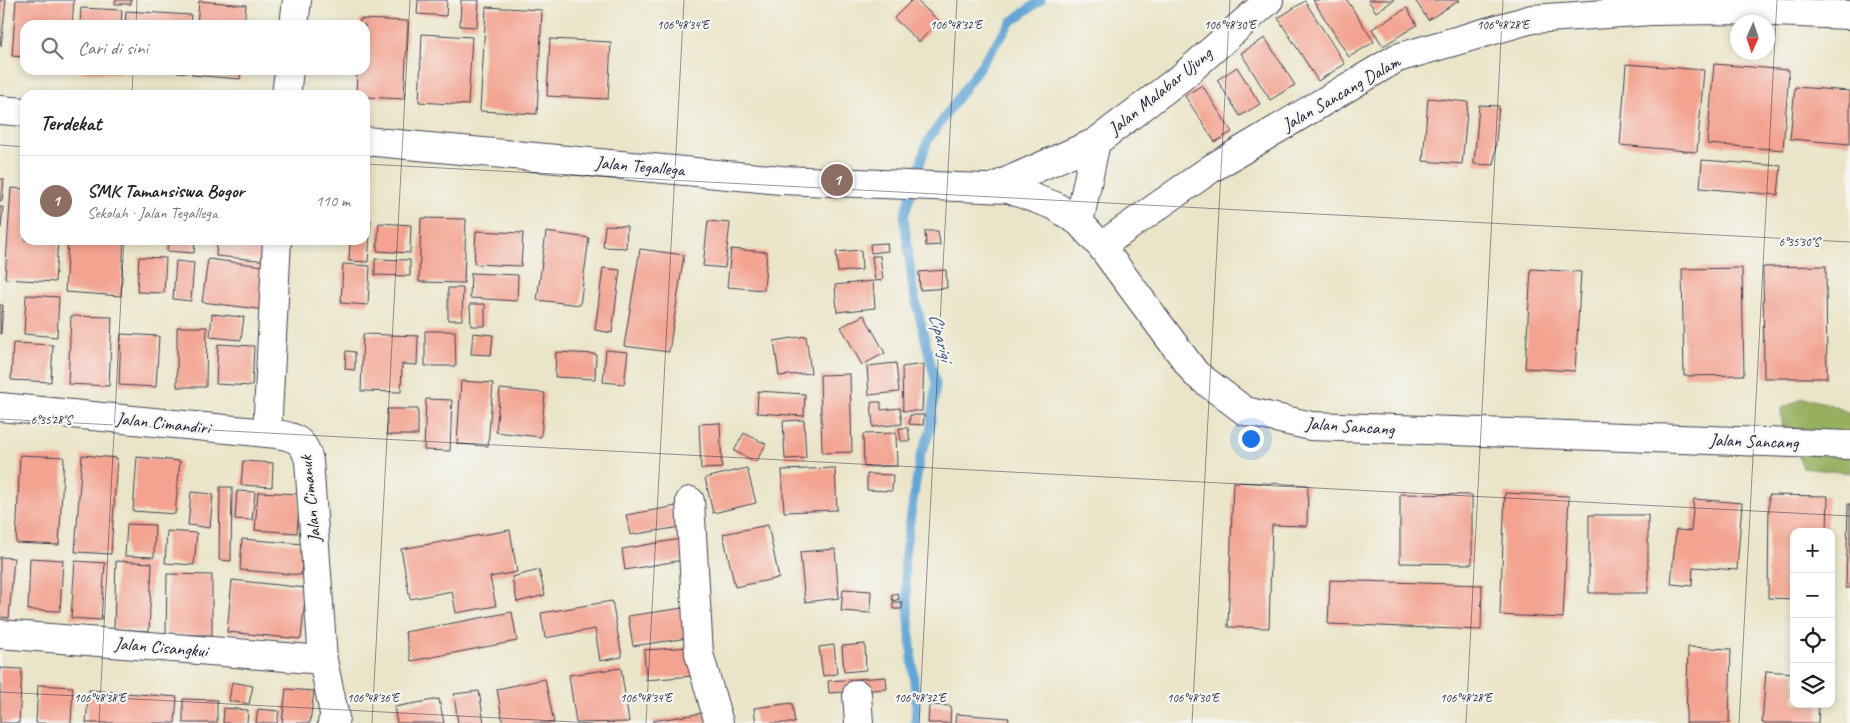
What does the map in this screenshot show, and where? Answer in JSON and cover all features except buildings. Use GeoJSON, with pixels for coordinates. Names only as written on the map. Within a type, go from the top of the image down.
{"type":"FeatureCollection","features":[{"type":"Feature","properties":{"kind":"street"},"geometry":{"type":"LineString","coordinates":[[295,20],[297,0]]}},
{"type":"Feature","properties":{"kind":"street","name":"Jalan Malabar Ujung"},"geometry":{"type":"LineString","coordinates":[[994,187],[1096,142],[1183,76],[1269,0]]}},
{"type":"Feature","properties":{"kind":"street","name":"Jalan Sancang Dalam"},"geometry":{"type":"LineString","coordinates":[[1101,246],[1212,168],[1397,58],[1532,19],[1651,11],[1723,10],[1850,15]]}},
{"type":"Feature","properties":{"kind":"street"},"geometry":{"type":"LineString","coordinates":[[287,90],[288,75]]}},
{"type":"Feature","properties":{"kind":"street"},"geometry":{"type":"LineString","coordinates":[[0,110],[20,112]]}},
{"type":"Feature","properties":{"kind":"street","name":"Jalan Tegallega"},"geometry":{"type":"LineString","coordinates":[[370,141],[781,180],[916,184]]}},
{"type":"Feature","properties":{"kind":"street"},"geometry":{"type":"LineString","coordinates":[[1079,222],[1096,142]]}},
{"type":"Feature","properties":{"kind":"street","name":"Jalan Sancang"},"geometry":{"type":"LineString","coordinates":[[916,184],[1009,189],[1055,206],[1079,222],[1101,246],[1196,374],[1245,411],[1311,426],[1850,445]]}},
{"type":"Feature","properties":{"kind":"street"},"geometry":{"type":"LineString","coordinates":[[267,433],[277,245]]}},
{"type":"Feature","properties":{"kind":"street","name":"Jalan Cimandiri"},"geometry":{"type":"LineString","coordinates":[[0,407],[267,433]]}},
{"type":"Feature","properties":{"kind":"street","name":"Jalan Cimanuk"},"geometry":{"type":"LineString","coordinates":[[267,433],[282,434],[299,440],[307,450],[323,660],[335,721]]}},
{"type":"Feature","properties":{"kind":"street"},"geometry":{"type":"LineString","coordinates":[[690,501],[699,654],[719,723]]}},
{"type":"Feature","properties":{"kind":"street","name":"Jalan Cisangkui"},"geometry":{"type":"LineString","coordinates":[[0,634],[323,660]]}},
{"type":"Feature","properties":{"kind":"street"},"geometry":{"type":"LineString","coordinates":[[857,694],[859,723]]}},
{"type":"Feature","properties":{"kind":"green space"},"geometry":{"type":"Polygon","coordinates":[[[1803,398],[1826,403],[1850,413],[1850,473],[1803,468],[1796,448],[1783,430],[1781,409],[1803,398]]]}},
{"type":"Feature","properties":{"kind":"waterway","name":"Ciparigi"},"geometry":{"type":"LineString","coordinates":[[915,723],[916,707],[904,560],[920,456],[930,432],[936,384],[913,290],[904,217],[927,142],[1011,22],[1041,0]]}},
{"type":"Feature","properties":{"kind":"place","name":"SMK Tamansiswa Bogor"},"geometry":{"type":"Point","coordinates":[837,180]}}]}
